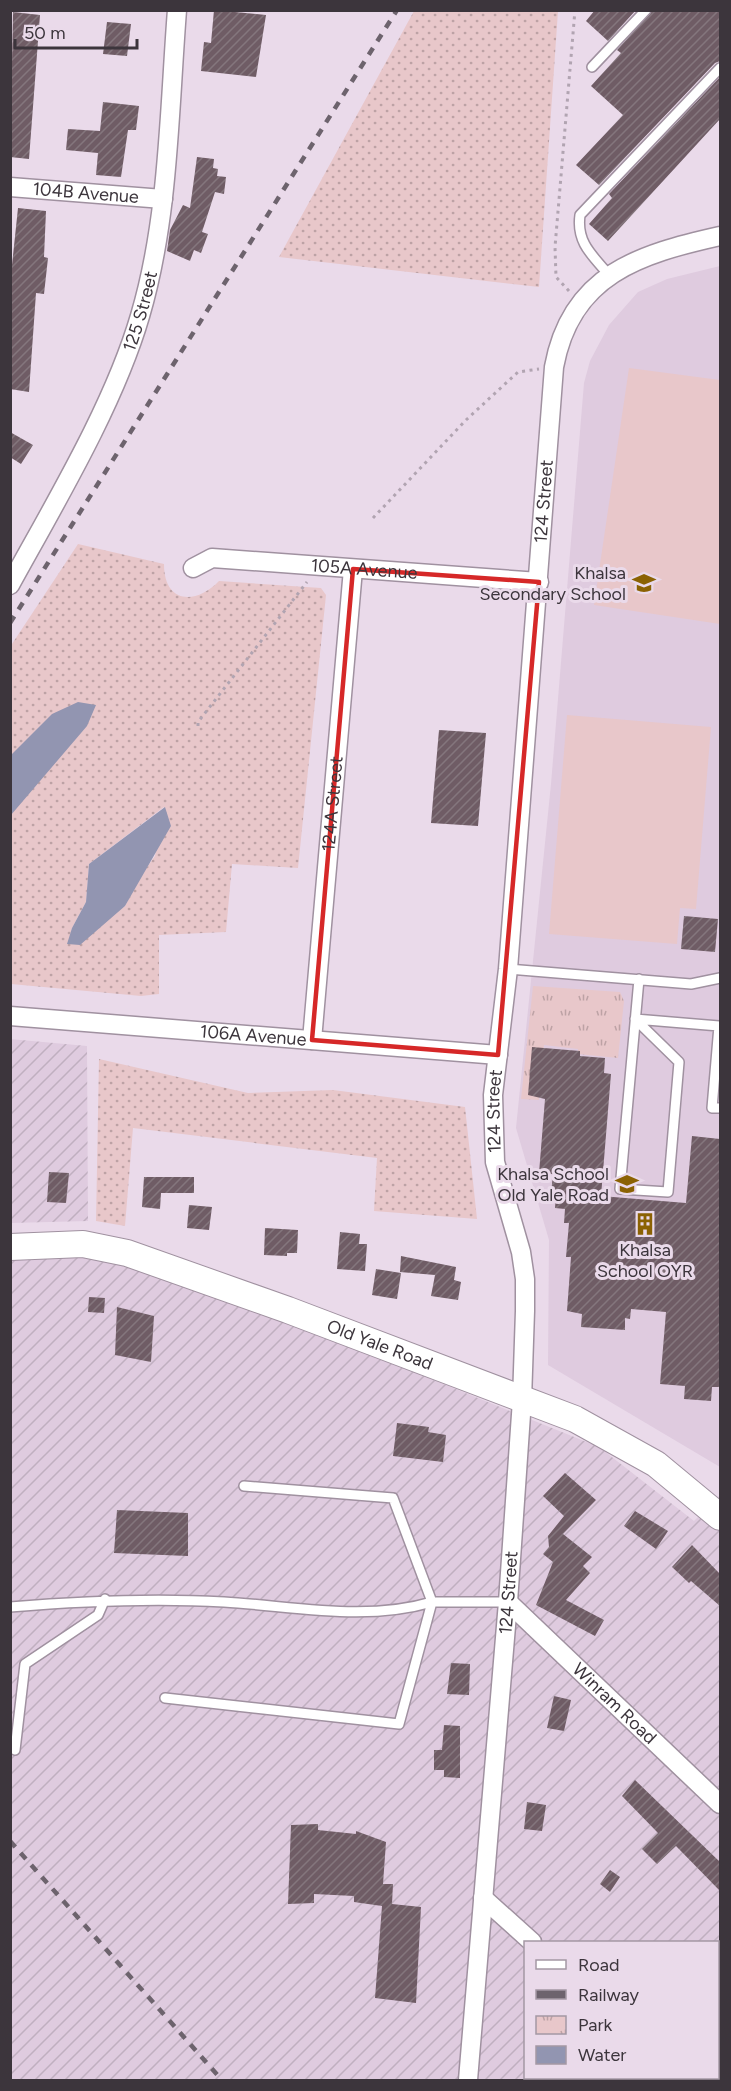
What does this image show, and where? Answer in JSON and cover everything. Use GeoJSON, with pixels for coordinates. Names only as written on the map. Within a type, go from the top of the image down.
{"type":"FeatureCollection","features":[{"type":"Feature","properties":{"kind":"main road","name":"Old Yale Road"},"geometry":{"type":"LineString","coordinates":[[10,1247],[83,1244],[127,1253],[288,1310],[574,1419],[627,1446],[656,1464],[720,1517]]}},
{"type":"Feature","properties":{"kind":"street","name":"125 Street"},"geometry":{"type":"LineString","coordinates":[[10,585],[66,481],[129,349],[148,288],[162,199],[177,10]]}},
{"type":"Feature","properties":{"kind":"street","name":"104B Avenue"},"geometry":{"type":"LineString","coordinates":[[10,187],[162,199]]}},
{"type":"Feature","properties":{"kind":"street","name":"124 Street"},"geometry":{"type":"LineString","coordinates":[[468,2080],[508,1602],[522,1400],[525,1279],[517,1230],[495,1162],[492,1120],[508,969],[554,367],[558,346],[566,326],[580,305],[610,276],[625,265],[651,253],[720,236]]}},
{"type":"Feature","properties":{"kind":"street","name":"105A Avenue"},"geometry":{"type":"LineString","coordinates":[[193,568],[212,558],[539,582]]}},
{"type":"Feature","properties":{"kind":"street","name":"124A Street"},"geometry":{"type":"LineString","coordinates":[[312,1040],[353,569]]}},
{"type":"Feature","properties":{"kind":"street","name":"106A Avenue"},"geometry":{"type":"LineString","coordinates":[[10,1016],[498,1055]]}},
{"type":"Feature","properties":{"kind":"street","name":"Winram Road"},"geometry":{"type":"LineString","coordinates":[[508,1602],[720,1804]]}},
{"type":"Feature","properties":{"kind":"street"},"geometry":{"type":"LineString","coordinates":[[483,1898],[531,1941]]}},
{"type":"Feature","properties":{"kind":"lane"},"geometry":{"type":"LineString","coordinates":[[591,67],[646,10]]}},
{"type":"Feature","properties":{"kind":"lane"},"geometry":{"type":"LineString","coordinates":[[610,276],[582,242],[578,230],[580,215],[720,68]]}},
{"type":"Feature","properties":{"kind":"lane"},"geometry":{"type":"LineString","coordinates":[[508,969],[691,984],[720,978]]}},
{"type":"Feature","properties":{"kind":"lane"},"geometry":{"type":"LineString","coordinates":[[635,1019],[679,1062],[668,1192],[620,1189],[635,1019],[639,979]]}},
{"type":"Feature","properties":{"kind":"lane"},"geometry":{"type":"LineString","coordinates":[[635,1019],[720,1026],[712,1108],[720,1108]]}},
{"type":"Feature","properties":{"kind":"lane"},"geometry":{"type":"LineString","coordinates":[[165,1698],[399,1724],[432,1602],[393,1498],[244,1486]]}},
{"type":"Feature","properties":{"kind":"lane"},"geometry":{"type":"LineString","coordinates":[[10,1607],[105,1599],[223,1602],[364,1613],[406,1610],[432,1602],[508,1602]]}},
{"type":"Feature","properties":{"kind":"lane"},"geometry":{"type":"LineString","coordinates":[[15,1750],[26,1664],[98,1615],[105,1599]]}},
{"type":"Feature","properties":{"kind":"path"},"geometry":{"type":"LineString","coordinates":[[567,289],[556,277],[555,247],[574,10]]}},
{"type":"Feature","properties":{"kind":"path"},"geometry":{"type":"LineString","coordinates":[[373,518],[466,420],[518,372],[554,367]]}},
{"type":"Feature","properties":{"kind":"path"},"geometry":{"type":"LineString","coordinates":[[198,726],[198,722],[306,586],[311,566]]}},
{"type":"Feature","properties":{"kind":"highlighted area"},"geometry":{"type":"Polygon","coordinates":[[[353,569],[539,582],[498,1055],[312,1040],[353,569]]]}},
{"type":"Feature","properties":{"kind":"shaded area"},"geometry":{"type":"Polygon","coordinates":[[[720,266],[720,1467],[548,1365],[549,1240],[516,1128],[551,784],[584,383],[590,361],[609,325],[638,292],[667,279],[720,266]]]}},
{"type":"Feature","properties":{"kind":"shaded area"},"geometry":{"type":"Polygon","coordinates":[[[10,1039],[87,1046],[88,1221],[11,1223],[10,1039]]]}},
{"type":"Feature","properties":{"kind":"shaded area"},"geometry":{"type":"Polygon","coordinates":[[[95,1252],[251,1306],[599,1447],[694,1521],[720,1495],[720,2080],[11,2080],[11,1257],[95,1252]]]}},
{"type":"Feature","properties":{"kind":"green space"},"geometry":{"type":"Polygon","coordinates":[[[414,11],[558,11],[539,287],[279,257],[414,11]]]}},
{"type":"Feature","properties":{"kind":"green space"},"geometry":{"type":"Polygon","coordinates":[[[629,368],[720,380],[720,624],[594,605],[629,368]]]}},
{"type":"Feature","properties":{"kind":"green space"},"geometry":{"type":"Polygon","coordinates":[[[78,544],[164,564],[169,587],[175,593],[183,596],[191,597],[201,594],[219,581],[321,588],[326,595],[298,868],[232,864],[226,932],[159,935],[159,994],[141,996],[11,984],[10,647],[78,544]],[[164,807],[89,864],[86,902],[72,928],[68,944],[125,906],[140,877],[155,856],[164,807]]]}},
{"type":"Feature","properties":{"kind":"green space"},"geometry":{"type":"Polygon","coordinates":[[[567,715],[711,727],[696,909],[680,908],[677,944],[549,934],[567,715]]]}},
{"type":"Feature","properties":{"kind":"green space"},"geometry":{"type":"Polygon","coordinates":[[[533,986],[620,992],[624,1001],[618,1058],[578,1054],[578,1049],[544,1045],[539,1100],[521,1099],[533,986]]]}},
{"type":"Feature","properties":{"kind":"green space"},"geometry":{"type":"Polygon","coordinates":[[[99,1059],[248,1093],[333,1090],[465,1107],[477,1219],[374,1211],[377,1158],[133,1128],[125,1226],[96,1221],[99,1059]]]}},
{"type":"Feature","properties":{"kind":"water"},"geometry":{"type":"Polygon","coordinates":[[[78,702],[96,705],[87,726],[11,815],[11,755],[52,714],[78,702]]]}},
{"type":"Feature","properties":{"kind":"water"},"geometry":{"type":"Polygon","coordinates":[[[165,807],[171,826],[125,906],[80,945],[67,944],[72,928],[86,902],[89,864],[165,807]]]}},
{"type":"Feature","properties":{"kind":"building"},"geometry":{"type":"Polygon","coordinates":[[[214,10],[266,15],[256,77],[201,71],[204,42],[211,43],[214,10]]]}},
{"type":"Feature","properties":{"kind":"building"},"geometry":{"type":"Polygon","coordinates":[[[595,10],[636,10],[608,41],[586,21],[595,10]]]}},
{"type":"Feature","properties":{"kind":"building"},"geometry":{"type":"Polygon","coordinates":[[[653,10],[720,10],[720,61],[715,63],[599,185],[576,165],[623,115],[591,86],[621,53],[617,50],[653,10]]]}},
{"type":"Feature","properties":{"kind":"building"},"geometry":{"type":"Polygon","coordinates":[[[13,12],[40,15],[29,159],[10,157],[13,12]]]}},
{"type":"Feature","properties":{"kind":"building"},"geometry":{"type":"Polygon","coordinates":[[[107,22],[131,24],[127,56],[103,54],[107,22]]]}},
{"type":"Feature","properties":{"kind":"building"},"geometry":{"type":"Polygon","coordinates":[[[720,77],[720,119],[608,241],[589,224],[612,198],[609,194],[720,77]]]}},
{"type":"Feature","properties":{"kind":"building"},"geometry":{"type":"Polygon","coordinates":[[[103,102],[139,106],[136,130],[128,130],[121,177],[96,175],[98,153],[66,150],[68,129],[100,131],[103,102]]]}},
{"type":"Feature","properties":{"kind":"building"},"geometry":{"type":"Polygon","coordinates":[[[197,157],[214,159],[213,168],[218,169],[217,176],[226,177],[224,194],[215,192],[202,232],[208,234],[201,253],[194,250],[190,261],[167,251],[170,230],[183,205],[190,208],[197,157]]]}},
{"type":"Feature","properties":{"kind":"building"},"geometry":{"type":"Polygon","coordinates":[[[18,208],[46,211],[44,257],[48,258],[44,294],[36,293],[29,392],[10,389],[10,284],[18,208]]]}},
{"type":"Feature","properties":{"kind":"building"},"geometry":{"type":"Polygon","coordinates":[[[10,432],[33,445],[21,464],[10,457],[10,432]]]}},
{"type":"Feature","properties":{"kind":"building"},"geometry":{"type":"Polygon","coordinates":[[[439,730],[486,733],[478,826],[431,823],[439,730]]]}},
{"type":"Feature","properties":{"kind":"building"},"geometry":{"type":"Polygon","coordinates":[[[684,916],[718,919],[715,952],[681,949],[684,916]]]}},
{"type":"Feature","properties":{"kind":"building","name":"Khalsa School OYR"},"geometry":{"type":"Polygon","coordinates":[[[532,1047],[580,1051],[580,1056],[605,1058],[604,1073],[611,1074],[601,1196],[686,1203],[692,1136],[720,1139],[720,1387],[712,1387],[711,1401],[684,1399],[685,1386],[660,1384],[666,1312],[631,1309],[630,1319],[625,1318],[625,1330],[581,1327],[582,1314],[567,1311],[571,1257],[566,1257],[569,1223],[564,1223],[565,1209],[555,1208],[556,1195],[551,1194],[553,1174],[539,1173],[545,1099],[528,1095],[532,1047]]]}},
{"type":"Feature","properties":{"kind":"building"},"geometry":{"type":"Polygon","coordinates":[[[49,1172],[69,1173],[66,1203],[47,1202],[49,1172]]]}},
{"type":"Feature","properties":{"kind":"building"},"geometry":{"type":"Polygon","coordinates":[[[144,1177],[194,1177],[194,1193],[161,1193],[160,1209],[142,1207],[144,1177]]]}},
{"type":"Feature","properties":{"kind":"building"},"geometry":{"type":"Polygon","coordinates":[[[189,1205],[212,1207],[209,1230],[187,1228],[189,1205]]]}},
{"type":"Feature","properties":{"kind":"building"},"geometry":{"type":"Polygon","coordinates":[[[265,1228],[298,1230],[297,1253],[287,1253],[287,1256],[264,1255],[265,1228]]]}},
{"type":"Feature","properties":{"kind":"building"},"geometry":{"type":"Polygon","coordinates":[[[340,1232],[360,1234],[359,1244],[367,1244],[365,1271],[337,1269],[340,1232]]]}},
{"type":"Feature","properties":{"kind":"building"},"geometry":{"type":"Polygon","coordinates":[[[401,1256],[456,1267],[454,1280],[461,1282],[458,1300],[431,1296],[435,1275],[400,1272],[401,1256]]]}},
{"type":"Feature","properties":{"kind":"building"},"geometry":{"type":"Polygon","coordinates":[[[376,1269],[401,1273],[397,1299],[372,1295],[376,1269]]]}},
{"type":"Feature","properties":{"kind":"building"},"geometry":{"type":"Polygon","coordinates":[[[89,1297],[105,1298],[104,1313],[88,1312],[89,1297]]]}},
{"type":"Feature","properties":{"kind":"building"},"geometry":{"type":"Polygon","coordinates":[[[117,1307],[154,1316],[151,1362],[115,1355],[117,1307]]]}},
{"type":"Feature","properties":{"kind":"building"},"geometry":{"type":"Polygon","coordinates":[[[397,1423],[429,1427],[428,1432],[446,1435],[443,1462],[393,1456],[397,1423]]]}},
{"type":"Feature","properties":{"kind":"building"},"geometry":{"type":"Polygon","coordinates":[[[565,1473],[596,1500],[563,1534],[592,1557],[583,1566],[590,1573],[566,1600],[604,1620],[595,1636],[536,1605],[553,1562],[543,1554],[549,1547],[548,1536],[564,1516],[543,1496],[565,1473]]]}},
{"type":"Feature","properties":{"kind":"building"},"geometry":{"type":"Polygon","coordinates":[[[117,1510],[188,1513],[188,1556],[114,1553],[117,1510]]]}},
{"type":"Feature","properties":{"kind":"building"},"geometry":{"type":"Polygon","coordinates":[[[635,1511],[668,1531],[656,1549],[624,1526],[635,1511]]]}},
{"type":"Feature","properties":{"kind":"building"},"geometry":{"type":"Polygon","coordinates":[[[692,1545],[720,1574],[720,1606],[672,1567],[692,1545]]]}},
{"type":"Feature","properties":{"kind":"building"},"geometry":{"type":"Polygon","coordinates":[[[451,1663],[470,1664],[469,1695],[447,1694],[451,1663]]]}},
{"type":"Feature","properties":{"kind":"building"},"geometry":{"type":"Polygon","coordinates":[[[554,1696],[571,1700],[564,1731],[547,1728],[554,1696]]]}},
{"type":"Feature","properties":{"kind":"building"},"geometry":{"type":"Polygon","coordinates":[[[444,1725],[460,1726],[460,1778],[444,1777],[444,1770],[434,1770],[434,1750],[442,1750],[444,1725]]]}},
{"type":"Feature","properties":{"kind":"building"},"geometry":{"type":"Polygon","coordinates":[[[635,1780],[720,1862],[720,1891],[676,1846],[657,1864],[642,1849],[658,1833],[622,1796],[635,1780]]]}},
{"type":"Feature","properties":{"kind":"building"},"geometry":{"type":"Polygon","coordinates":[[[527,1802],[546,1805],[542,1831],[524,1829],[527,1802]]]}},
{"type":"Feature","properties":{"kind":"building"},"geometry":{"type":"Polygon","coordinates":[[[318,1824],[318,1830],[356,1834],[356,1831],[386,1842],[383,1884],[393,1884],[392,1904],[421,1907],[416,2003],[375,1998],[382,1906],[354,1902],[354,1896],[314,1894],[314,1903],[288,1904],[291,1825],[318,1824]]]}},
{"type":"Feature","properties":{"kind":"building"},"geometry":{"type":"Polygon","coordinates":[[[610,1870],[620,1877],[610,1892],[600,1884],[610,1870]]]}},
{"type":"Feature","properties":{"kind":"railway"},"geometry":{"type":"LineString","coordinates":[[10,623],[397,10]]}},
{"type":"Feature","properties":{"kind":"railway"},"geometry":{"type":"LineString","coordinates":[[10,1841],[222,2080]]}},
{"type":"Feature","properties":{"kind":"place","name":"Khalsa Secondary School"},"geometry":{"type":"Point","coordinates":[644,583]}},
{"type":"Feature","properties":{"kind":"place","name":"Khalsa School Old Yale Road"},"geometry":{"type":"Point","coordinates":[627,1184]}},
{"type":"Feature","properties":{"kind":"place","name":"Khalsa School OYR"},"geometry":{"type":"Point","coordinates":[645,1224]}}]}
